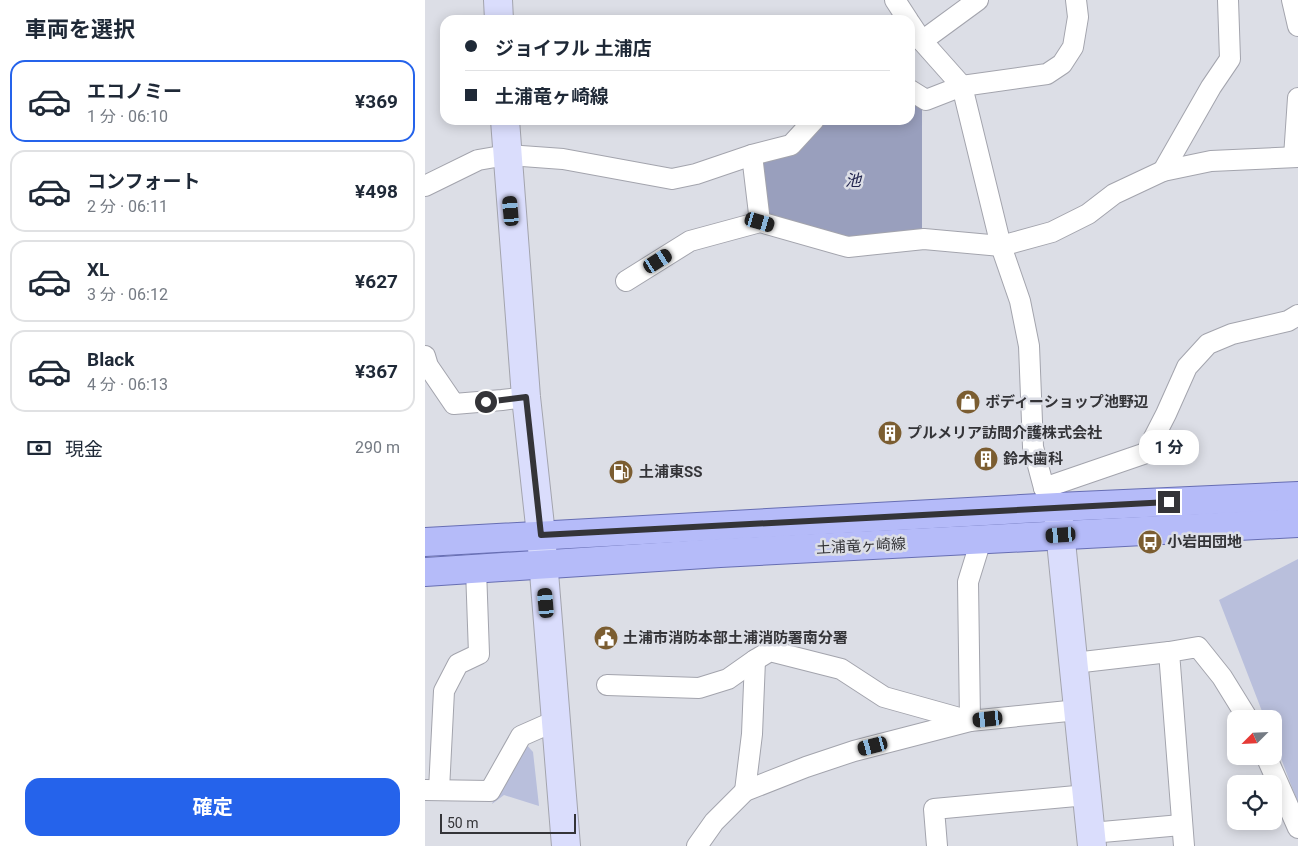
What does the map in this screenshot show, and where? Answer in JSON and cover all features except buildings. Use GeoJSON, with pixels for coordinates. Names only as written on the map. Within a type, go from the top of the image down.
{"type":"FeatureCollection","features":[{"type":"Feature","properties":{"kind":"main road","name":"土浦竜ヶ崎線"},"geometry":{"type":"LineString","coordinates":[[425,542],[1051,497],[1298,496]]}},
{"type":"Feature","properties":{"kind":"main road","name":"土浦竜ヶ崎線"},"geometry":{"type":"LineString","coordinates":[[425,572],[1298,523]]}},
{"type":"Feature","properties":{"kind":"street"},"geometry":{"type":"LineString","coordinates":[[498,0],[499,15]]}},
{"type":"Feature","properties":{"kind":"street"},"geometry":{"type":"LineString","coordinates":[[895,0],[905,15]]}},
{"type":"Feature","properties":{"kind":"street"},"geometry":{"type":"LineString","coordinates":[[922,41],[978,0]]}},
{"type":"Feature","properties":{"kind":"street"},"geometry":{"type":"LineString","coordinates":[[915,93],[926,100],[962,86],[1047,74],[1062,64],[1073,47],[1078,17],[1076,0]]}},
{"type":"Feature","properties":{"kind":"street"},"geometry":{"type":"LineString","coordinates":[[1163,171],[1211,87],[1230,59],[1228,0]]}},
{"type":"Feature","properties":{"kind":"street"},"geometry":{"type":"LineString","coordinates":[[1292,0],[1298,26]]}},
{"type":"Feature","properties":{"kind":"street"},"geometry":{"type":"LineString","coordinates":[[915,30],[922,41],[962,86],[1001,246],[1020,301],[1029,346],[1033,446],[1051,497],[1061,535],[1091,840],[1181,825]]}},
{"type":"Feature","properties":{"kind":"street"},"geometry":{"type":"LineString","coordinates":[[626,281],[690,241],[760,222],[849,247],[924,239],[1001,246],[1052,232],[1088,214],[1114,194],[1163,171],[1211,161],[1296,157],[1298,98]]}},
{"type":"Feature","properties":{"kind":"street"},"geometry":{"type":"LineString","coordinates":[[505,125],[526,397],[541,535],[566,846]]}},
{"type":"Feature","properties":{"kind":"street"},"geometry":{"type":"LineString","coordinates":[[425,186],[478,160],[507,155],[563,158],[672,179],[696,174],[752,155],[791,145],[809,125]]}},
{"type":"Feature","properties":{"kind":"street"},"geometry":{"type":"LineString","coordinates":[[752,155],[760,222]]}},
{"type":"Feature","properties":{"kind":"street"},"geometry":{"type":"LineString","coordinates":[[1051,497],[1146,453],[1187,367],[1208,344],[1232,334],[1288,321],[1298,315]]}},
{"type":"Feature","properties":{"kind":"street"},"geometry":{"type":"LineString","coordinates":[[425,356],[428,366],[454,404],[526,397]]}},
{"type":"Feature","properties":{"kind":"street"},"geometry":{"type":"LineString","coordinates":[[970,721],[968,582],[981,540]]}},
{"type":"Feature","properties":{"kind":"street"},"geometry":{"type":"LineString","coordinates":[[477,569],[479,654],[458,664],[444,691],[432,790],[490,792],[521,736],[555,721]]}},
{"type":"Feature","properties":{"kind":"street"},"geometry":{"type":"LineString","coordinates":[[1074,664],[1198,647],[1222,677],[1242,710]]}},
{"type":"Feature","properties":{"kind":"street"},"geometry":{"type":"LineString","coordinates":[[607,685],[699,688],[728,679],[770,651],[841,669],[884,697],[970,721]]}},
{"type":"Feature","properties":{"kind":"street"},"geometry":{"type":"LineString","coordinates":[[1169,652],[1184,846]]}},
{"type":"Feature","properties":{"kind":"street"},"geometry":{"type":"LineString","coordinates":[[745,791],[752,734],[755,660]]}},
{"type":"Feature","properties":{"kind":"street"},"geometry":{"type":"LineString","coordinates":[[697,846],[714,822],[745,791],[806,767],[854,751],[970,721],[1078,710]]}},
{"type":"Feature","properties":{"kind":"street"},"geometry":{"type":"LineString","coordinates":[[1270,765],[1298,828]]}},
{"type":"Feature","properties":{"kind":"street"},"geometry":{"type":"LineString","coordinates":[[937,846],[934,809],[1087,795]]}},
{"type":"Feature","properties":{"kind":"shaded area"},"geometry":{"type":"Polygon","coordinates":[[[1298,559],[1298,803],[1283,764],[1283,710],[1262,710],[1219,600],[1298,559]]]}},
{"type":"Feature","properties":{"kind":"shaded area"},"geometry":{"type":"Polygon","coordinates":[[[525,743],[533,752],[539,806],[504,795],[492,804],[497,792],[525,743]]]}},
{"type":"Feature","properties":{"kind":"water","name":"池"},"geometry":{"type":"Polygon","coordinates":[[[915,98],[922,103],[922,233],[849,240],[765,218],[757,159],[813,125],[915,125],[915,98]]]}},
{"type":"Feature","properties":{"kind":"place","name":"ボディーショップ池野辺"},"geometry":{"type":"Point","coordinates":[968,402]}},
{"type":"Feature","properties":{"kind":"place","name":"プルメリア訪問介護株式会社"},"geometry":{"type":"Point","coordinates":[890,433]}},
{"type":"Feature","properties":{"kind":"place","name":"鈴木歯科"},"geometry":{"type":"Point","coordinates":[986,459]}},
{"type":"Feature","properties":{"kind":"place","name":"土浦東SS"},"geometry":{"type":"Point","coordinates":[621,472]}},
{"type":"Feature","properties":{"kind":"place","name":"小岩田団地"},"geometry":{"type":"Point","coordinates":[1150,542]}},
{"type":"Feature","properties":{"kind":"place","name":"土浦市消防本部土浦消防署南分署"},"geometry":{"type":"Point","coordinates":[606,638]}},
{"type":"Feature","properties":{"kind":"route"},"geometry":{"type":"LineString","coordinates":[[486,402],[526,397],[541,535],[1169,502]]}}]}
